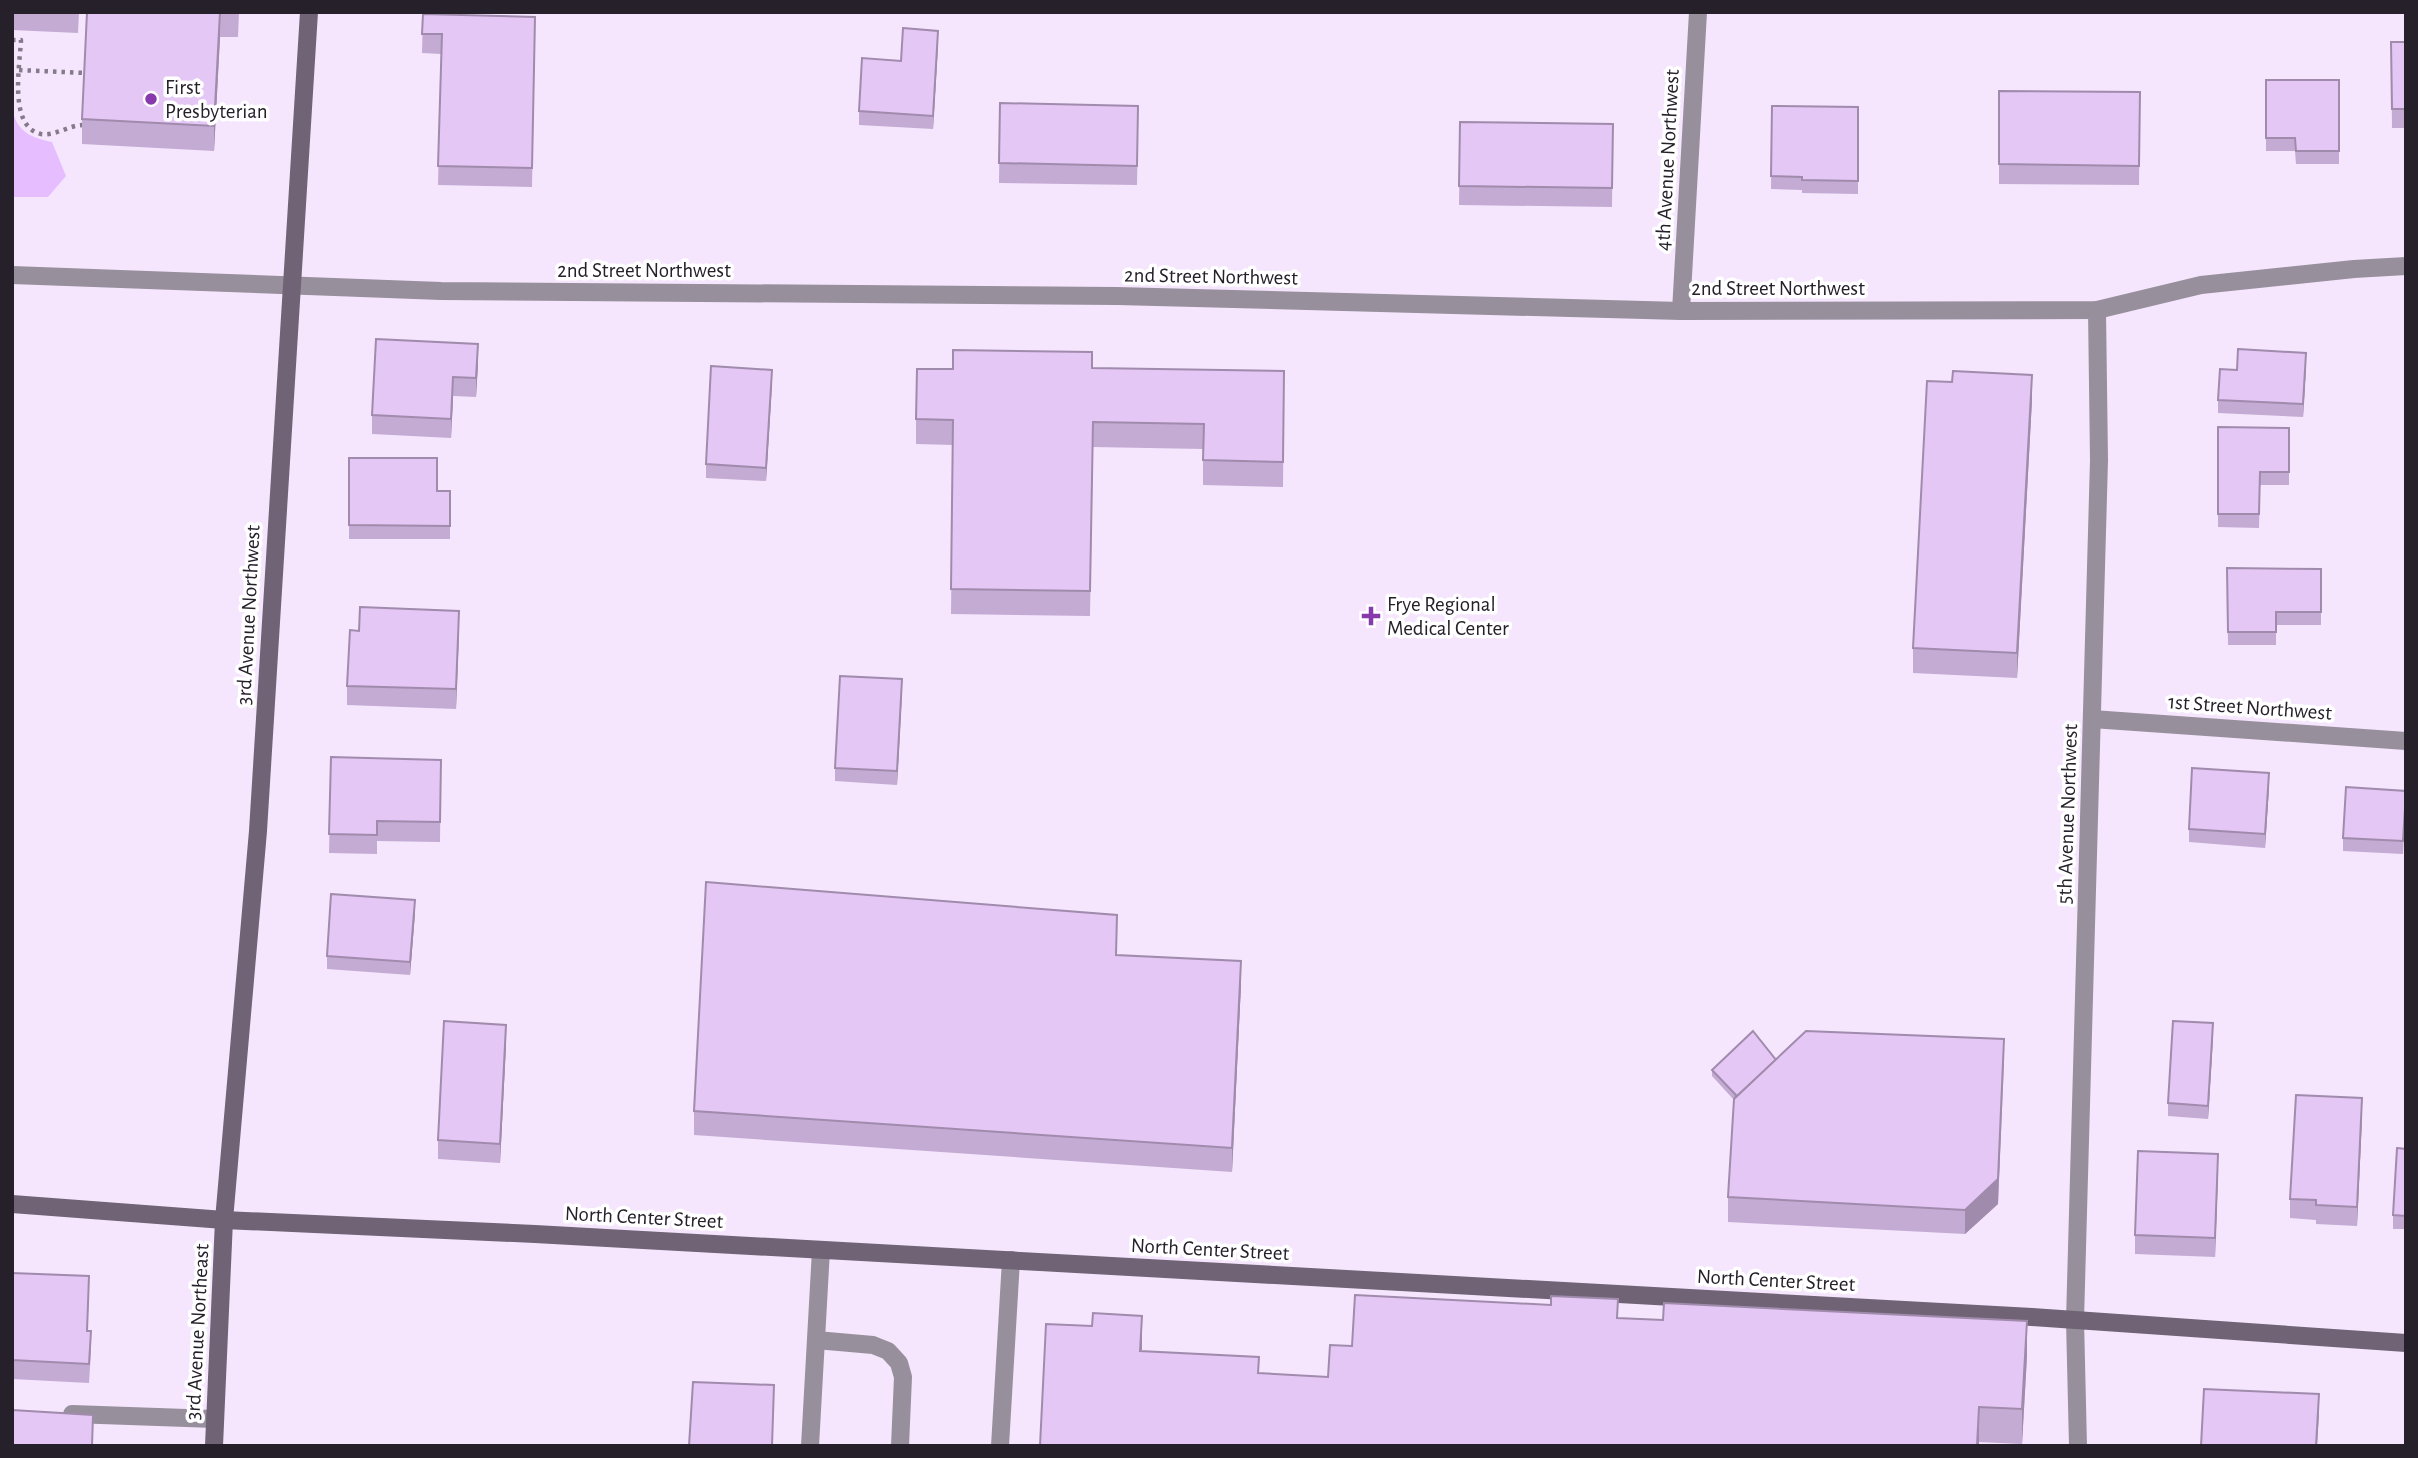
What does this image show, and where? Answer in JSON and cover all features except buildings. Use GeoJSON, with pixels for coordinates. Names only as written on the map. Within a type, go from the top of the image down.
{"type":"FeatureCollection","features":[{"type":"Feature","properties":{"kind":"street","name":"3rd Avenue Northwest"},"geometry":{"type":"LineString","coordinates":[[224,1220],[258,831],[309,12]]}},
{"type":"Feature","properties":{"kind":"street","name":"4th Avenue Northwest"},"geometry":{"type":"LineString","coordinates":[[1681,311],[1698,12]]}},
{"type":"Feature","properties":{"kind":"street","name":"2nd Street Northwest"},"geometry":{"type":"LineString","coordinates":[[12,275],[441,291],[1117,296],[1681,311],[2097,310],[2201,285],[2406,266]]}},
{"type":"Feature","properties":{"kind":"street","name":"5th Avenue Northwest"},"geometry":{"type":"LineString","coordinates":[[2078,1446],[2075,1320],[2099,460],[2097,310]]}},
{"type":"Feature","properties":{"kind":"street","name":"1st Street Northwest"},"geometry":{"type":"LineString","coordinates":[[2092,719],[2406,741]]}},
{"type":"Feature","properties":{"kind":"street","name":"North Center Street"},"geometry":{"type":"LineString","coordinates":[[12,1204],[224,1220],[535,1234],[2075,1320],[2406,1343]]}},
{"type":"Feature","properties":{"kind":"street","name":"3rd Avenue Northeast"},"geometry":{"type":"LineString","coordinates":[[214,1446],[224,1220]]}},
{"type":"Feature","properties":{"kind":"street"},"geometry":{"type":"LineString","coordinates":[[810,1446],[821,1250]]}},
{"type":"Feature","properties":{"kind":"street"},"geometry":{"type":"LineString","coordinates":[[1000,1446],[1011,1260]]}},
{"type":"Feature","properties":{"kind":"street"},"geometry":{"type":"LineString","coordinates":[[816,1340],[873,1345],[888,1351],[900,1363],[903,1377],[900,1446]]}},
{"type":"Feature","properties":{"kind":"street"},"geometry":{"type":"LineString","coordinates":[[54,1413],[215,1419]]}},
{"type":"Feature","properties":{"kind":"path"},"geometry":{"type":"LineString","coordinates":[[12,40],[20,40],[18,101],[20,115],[25,124],[40,134],[51,134],[83,125]]}},
{"type":"Feature","properties":{"kind":"path"},"geometry":{"type":"LineString","coordinates":[[19,70],[86,73]]}},
{"type":"Feature","properties":{"kind":"shaded area"},"geometry":{"type":"Polygon","coordinates":[[[12,108],[21,128],[37,138],[52,142],[66,176],[48,197],[12,197],[12,108]]]}},
{"type":"Feature","properties":{"kind":"place","name":"First Presbyterian"},"geometry":{"type":"Point","coordinates":[151,99]}},
{"type":"Feature","properties":{"kind":"place","name":"Frye Regional Medical Center"},"geometry":{"type":"Point","coordinates":[1371,616]}}]}
